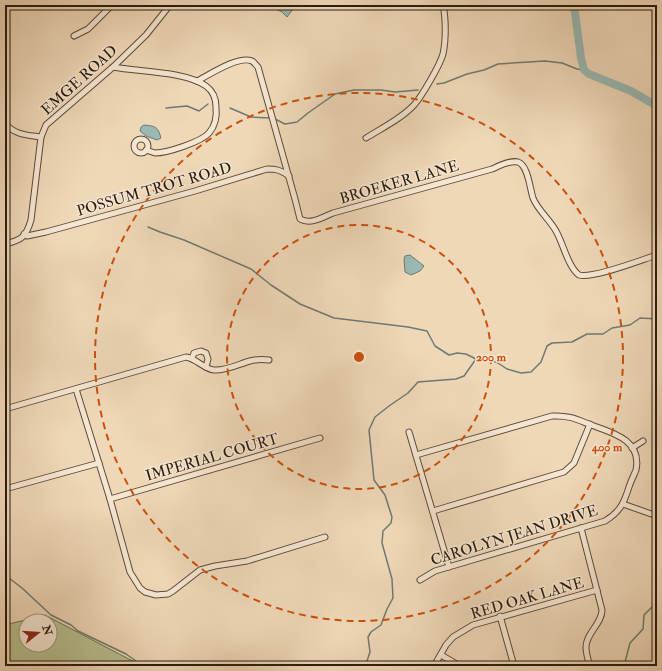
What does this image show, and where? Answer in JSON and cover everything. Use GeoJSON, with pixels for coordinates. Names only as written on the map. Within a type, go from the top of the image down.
{"type":"FeatureCollection","features":[{"type":"Feature","properties":{"kind":"street"},"geometry":{"type":"LineString","coordinates":[[74,36],[88,28],[112,5]]}},
{"type":"Feature","properties":{"kind":"street","name":"EMGE ROAD"},"geometry":{"type":"LineString","coordinates":[[24,234],[28,230],[31,220],[41,137],[46,125],[113,67],[151,30],[170,5]]}},
{"type":"Feature","properties":{"kind":"street"},"geometry":{"type":"LineString","coordinates":[[366,138],[398,118],[414,105],[429,82],[443,54],[445,31],[443,5]]}},
{"type":"Feature","properties":{"kind":"street","name":"BROEKER LANE"},"geometry":{"type":"LineString","coordinates":[[197,81],[236,62],[246,60],[252,61],[258,67],[298,213],[300,219],[305,222],[513,162],[520,162],[526,170],[533,199],[556,231],[572,267],[579,275],[586,276],[608,271],[657,255]]}},
{"type":"Feature","properties":{"kind":"street"},"geometry":{"type":"LineString","coordinates":[[113,67],[177,76],[197,81],[205,85],[214,96],[217,113],[209,133],[200,140],[174,149],[156,153],[146,150]]}},
{"type":"Feature","properties":{"kind":"street"},"geometry":{"type":"LineString","coordinates":[[5,123],[10,129],[17,133],[41,137]]}},
{"type":"Feature","properties":{"kind":"street","name":"POSSUM TROT ROAD"},"geometry":{"type":"LineString","coordinates":[[24,234],[27,236],[46,232],[195,191],[267,169],[282,171],[289,176]]}},
{"type":"Feature","properties":{"kind":"street"},"geometry":{"type":"LineString","coordinates":[[5,244],[18,240],[24,234]]}},
{"type":"Feature","properties":{"kind":"street"},"geometry":{"type":"LineString","coordinates":[[192,358],[194,353],[201,351],[206,353],[208,359],[206,367]]}},
{"type":"Feature","properties":{"kind":"street"},"geometry":{"type":"LineString","coordinates":[[5,409],[186,357],[192,358],[209,369],[221,370],[259,359],[269,360]]}},
{"type":"Feature","properties":{"kind":"street"},"geometry":{"type":"LineString","coordinates":[[76,389],[110,499],[130,572],[140,588],[145,592],[156,595],[168,594],[200,570],[247,561],[325,537]]}},
{"type":"Feature","properties":{"kind":"street"},"geometry":{"type":"LineString","coordinates":[[416,455],[552,416],[565,415],[623,437],[632,448],[643,441]]}},
{"type":"Feature","properties":{"kind":"street"},"geometry":{"type":"LineString","coordinates":[[433,511],[564,472],[574,463],[590,424]]}},
{"type":"Feature","properties":{"kind":"street"},"geometry":{"type":"LineString","coordinates":[[409,432],[449,567]]}},
{"type":"Feature","properties":{"kind":"street","name":"IMPERIAL COURT"},"geometry":{"type":"LineString","coordinates":[[110,499],[320,438]]}},
{"type":"Feature","properties":{"kind":"street","name":"CAROLYN JEAN DRIVE"},"geometry":{"type":"LineString","coordinates":[[420,580],[428,574],[449,567],[605,521],[617,512],[623,504],[636,469],[635,455],[632,448]]}},
{"type":"Feature","properties":{"kind":"street"},"geometry":{"type":"LineString","coordinates":[[5,489],[99,463]]}},
{"type":"Feature","properties":{"kind":"street"},"geometry":{"type":"LineString","coordinates":[[623,504],[657,516]]}},
{"type":"Feature","properties":{"kind":"street"},"geometry":{"type":"LineString","coordinates":[[581,528],[602,614],[587,640],[586,646],[590,666]]}},
{"type":"Feature","properties":{"kind":"street","name":"RED OAK LANE"},"geometry":{"type":"LineString","coordinates":[[434,666],[446,645],[453,637],[473,625],[500,616],[597,590]]}},
{"type":"Feature","properties":{"kind":"street"},"geometry":{"type":"LineString","coordinates":[[500,616],[514,666]]}},
{"type":"Feature","properties":{"kind":"street"},"geometry":{"type":"LineString","coordinates":[[441,655],[460,666]]}},
{"type":"Feature","properties":{"kind":"green space"},"geometry":{"type":"Polygon","coordinates":[[[18,622],[18,653],[58,653],[58,622],[142,666],[5,666],[5,625],[18,622]]]}},
{"type":"Feature","properties":{"kind":"water"},"geometry":{"type":"Polygon","coordinates":[[[267,5],[296,5],[287,17],[282,12],[267,5]]]}},
{"type":"Feature","properties":{"kind":"water"},"geometry":{"type":"Polygon","coordinates":[[[144,125],[156,128],[159,131],[161,138],[157,140],[146,136],[140,131],[141,127],[144,125]]]}},
{"type":"Feature","properties":{"kind":"water"},"geometry":{"type":"Polygon","coordinates":[[[410,255],[424,266],[420,271],[411,275],[405,272],[404,259],[405,256],[410,255]]]}},
{"type":"Feature","properties":{"kind":"waterway"},"geometry":{"type":"LineString","coordinates":[[574,5],[584,70],[589,74],[631,91],[657,106]]}},
{"type":"Feature","properties":{"kind":"waterway"},"geometry":{"type":"LineString","coordinates":[[437,84],[484,70],[498,64],[545,61],[562,63],[584,70]]}},
{"type":"Feature","properties":{"kind":"waterway"},"geometry":{"type":"LineString","coordinates":[[275,119],[285,124],[297,122],[335,94],[354,90],[381,90],[395,92],[418,90]]}},
{"type":"Feature","properties":{"kind":"waterway"},"geometry":{"type":"LineString","coordinates":[[166,108],[187,106],[199,111],[208,104]]}},
{"type":"Feature","properties":{"kind":"waterway"},"geometry":{"type":"LineString","coordinates":[[230,108],[251,117],[270,118]]}},
{"type":"Feature","properties":{"kind":"waterway"},"geometry":{"type":"LineString","coordinates":[[148,227],[184,240],[251,269],[271,285],[300,304],[334,318],[408,327],[427,331],[435,346],[449,355],[457,353],[466,354],[476,359],[488,359],[507,369],[521,373],[531,372],[541,362],[547,346],[552,343],[572,342],[587,334],[603,334],[612,328],[630,325],[640,318],[657,319]]}},
{"type":"Feature","properties":{"kind":"waterway"},"geometry":{"type":"LineString","coordinates":[[363,666],[367,661],[370,652],[368,637],[371,632],[381,625],[393,598],[392,579],[382,543],[383,531],[391,523],[392,517],[385,495],[374,480],[369,430],[375,417],[408,393],[418,382],[456,379],[464,376],[476,359]]}},
{"type":"Feature","properties":{"kind":"waterway"},"geometry":{"type":"LineString","coordinates":[[5,575],[22,588],[51,615],[71,625],[78,631],[126,654],[143,666]]}},
{"type":"Feature","properties":{"kind":"waterway"},"geometry":{"type":"LineString","coordinates":[[624,666],[630,643],[643,629],[644,615],[651,608],[657,605]]}}]}
